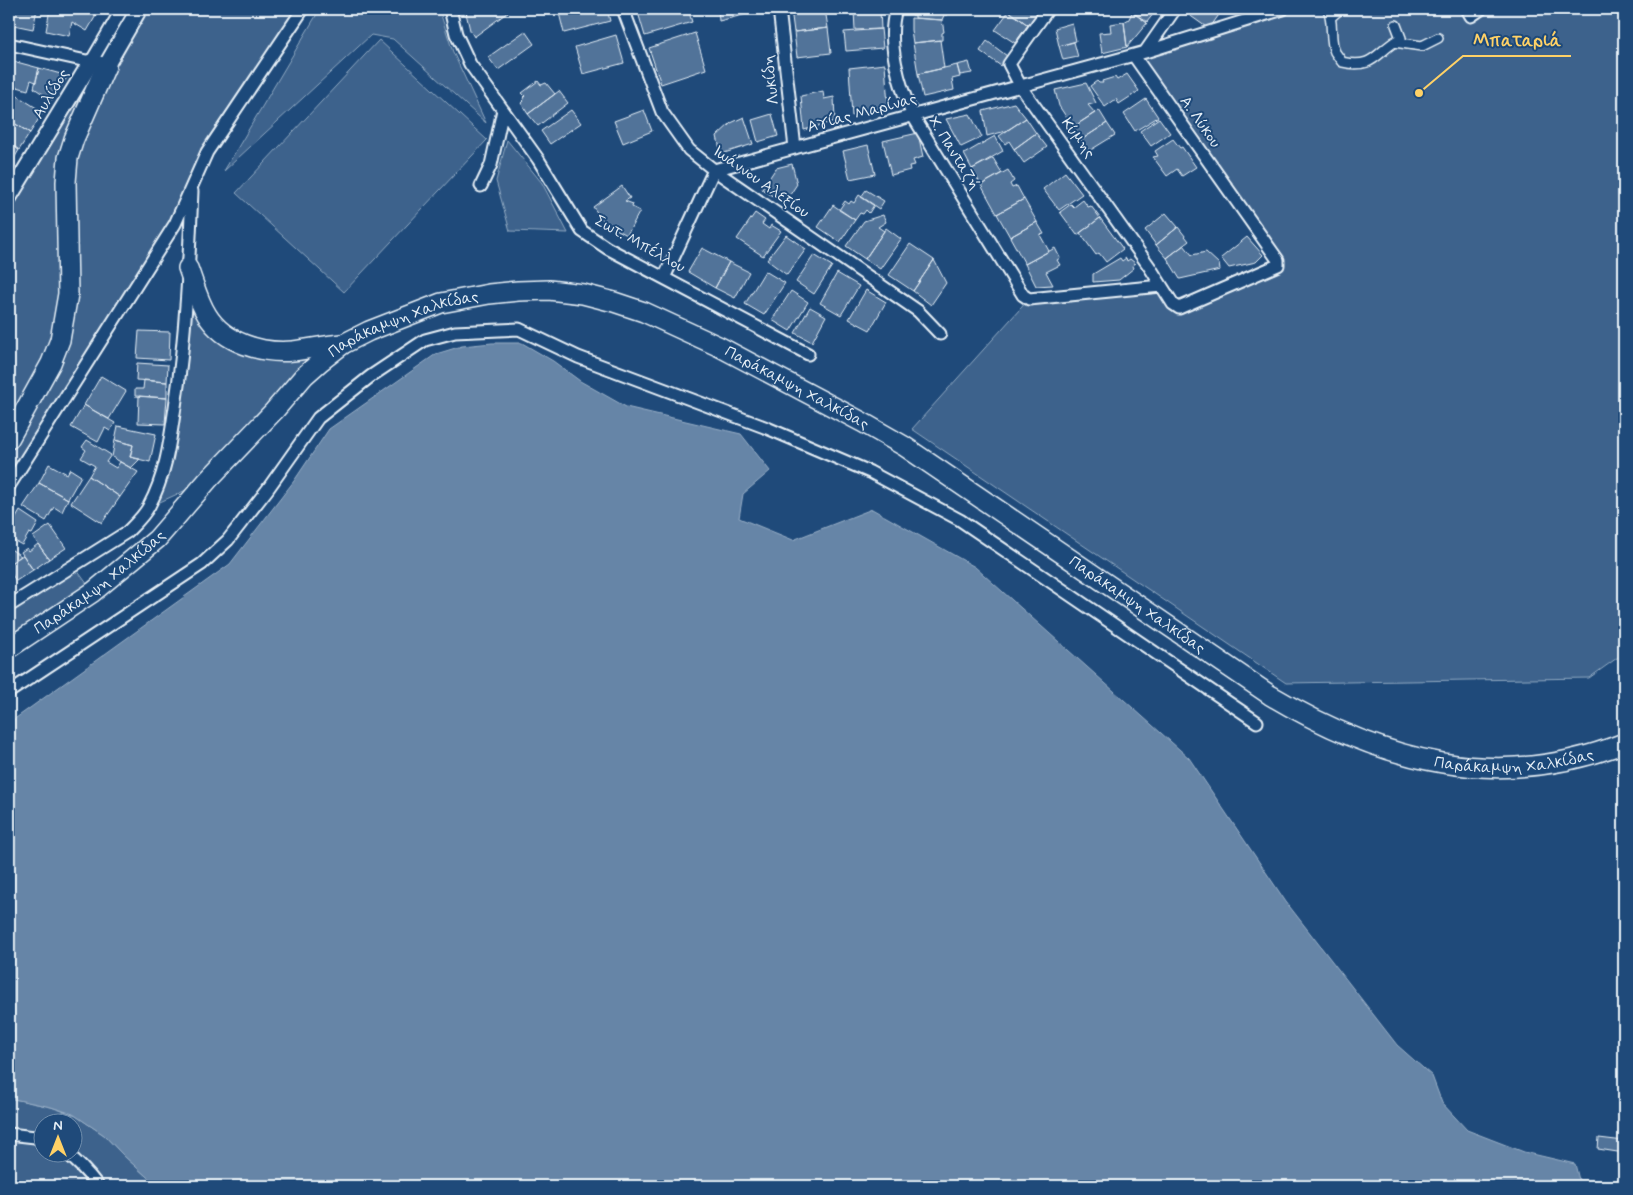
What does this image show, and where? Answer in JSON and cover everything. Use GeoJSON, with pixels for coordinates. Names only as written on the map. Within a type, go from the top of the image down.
{"type":"FeatureCollection","features":[{"type":"Feature","properties":{"kind":"main road"},"geometry":{"type":"LineString","coordinates":[[9,439],[51,363],[60,340],[68,294],[66,182],[68,158],[99,64]]}},
{"type":"Feature","properties":{"kind":"main road"},"geometry":{"type":"LineString","coordinates":[[188,268],[199,300],[208,317],[224,333],[244,345],[266,351],[293,351],[343,344]]}},
{"type":"Feature","properties":{"kind":"main road","name":"Παράκαμψη Χαλκίδας"},"geometry":{"type":"LineString","coordinates":[[9,648],[93,592],[157,539],[208,480],[304,376],[343,344],[368,331],[441,303],[489,294],[549,290],[583,294],[644,312],[720,347],[862,422],[904,446],[1270,696],[1333,729],[1414,758],[1471,767],[1510,768],[1547,764],[1592,756],[1624,743]]}},
{"type":"Feature","properties":{"kind":"street","name":"Αυλίδος"},"geometry":{"type":"LineString","coordinates":[[99,64],[122,9]]}},
{"type":"Feature","properties":{"kind":"street","name":"Αυλίδος"},"geometry":{"type":"LineString","coordinates":[[9,196],[139,9]]}},
{"type":"Feature","properties":{"kind":"street"},"geometry":{"type":"LineString","coordinates":[[9,486],[175,224],[207,152],[303,9]]}},
{"type":"Feature","properties":{"kind":"street","name":"Σωτ. Μπέλλου"},"geometry":{"type":"LineString","coordinates":[[450,9],[456,34],[470,64],[549,175],[582,231],[608,248],[808,354]]}},
{"type":"Feature","properties":{"kind":"street","name":"Ιωάννου Αλεξίου"},"geometry":{"type":"LineString","coordinates":[[623,9],[662,112],[688,150],[918,311],[940,334]]}},
{"type":"Feature","properties":{"kind":"street","name":"Λυκίδη"},"geometry":{"type":"LineString","coordinates":[[779,9],[795,148]]}},
{"type":"Feature","properties":{"kind":"street","name":"Χ. Πανταζή"},"geometry":{"type":"LineString","coordinates":[[896,9],[893,18],[892,37],[896,64],[903,95],[912,116],[1023,295],[1029,299],[1161,286]]}},
{"type":"Feature","properties":{"kind":"street","name":"Κύμης"},"geometry":{"type":"LineString","coordinates":[[1048,9],[1009,64],[1021,86],[1149,266],[1172,304],[1180,308],[1278,266],[1278,260]]}},
{"type":"Feature","properties":{"kind":"street"},"geometry":{"type":"LineString","coordinates":[[1140,54],[1175,9]]}},
{"type":"Feature","properties":{"kind":"street","name":"Αγίας Μαρίνας"},"geometry":{"type":"LineString","coordinates":[[714,170],[1140,54],[1283,9]]}},
{"type":"Feature","properties":{"kind":"street"},"geometry":{"type":"LineString","coordinates":[[1340,9],[1330,12],[1334,51],[1342,62],[1355,65],[1378,56],[1393,42],[1401,38],[1396,25]]}},
{"type":"Feature","properties":{"kind":"street"},"geometry":{"type":"LineString","coordinates":[[1467,9],[1471,16],[1481,9]]}},
{"type":"Feature","properties":{"kind":"street"},"geometry":{"type":"LineString","coordinates":[[1393,42],[1422,46],[1438,38]]}},
{"type":"Feature","properties":{"kind":"street"},"geometry":{"type":"LineString","coordinates":[[9,44],[99,64]]}},
{"type":"Feature","properties":{"kind":"street","name":"Α. Λύκου"},"geometry":{"type":"LineString","coordinates":[[1140,54],[1278,260]]}},
{"type":"Feature","properties":{"kind":"street"},"geometry":{"type":"LineString","coordinates":[[481,186],[491,165],[503,110]]}},
{"type":"Feature","properties":{"kind":"street"},"geometry":{"type":"LineString","coordinates":[[664,278],[714,170]]}},
{"type":"Feature","properties":{"kind":"street"},"geometry":{"type":"LineString","coordinates":[[9,606],[127,532],[149,507],[167,461],[178,384],[186,309],[192,185]]}},
{"type":"Feature","properties":{"kind":"street"},"geometry":{"type":"LineString","coordinates":[[9,692],[202,564],[228,540],[267,490],[318,418],[371,376],[425,340],[455,332],[519,329],[578,357],[767,428],[878,476],[960,520],[1257,722]]}},
{"type":"Feature","properties":{"kind":"street"},"geometry":{"type":"LineString","coordinates":[[9,1134],[32,1137]]}},
{"type":"Feature","properties":{"kind":"street"},"geometry":{"type":"LineString","coordinates":[[76,1162],[98,1186]]}},
{"type":"Feature","properties":{"kind":"shaded area"},"geometry":{"type":"Polygon","coordinates":[[[139,9],[303,9],[192,185],[9,486],[9,197],[91,62],[106,65],[139,9]]]}},
{"type":"Feature","properties":{"kind":"shaded area"},"geometry":{"type":"Polygon","coordinates":[[[320,9],[439,9],[453,52],[486,123],[393,39],[371,35],[224,171],[320,9]]]}},
{"type":"Feature","properties":{"kind":"shaded area"},"geometry":{"type":"Polygon","coordinates":[[[1283,9],[1447,9],[1449,11],[1454,9],[1624,9],[1624,653],[1589,678],[1286,683],[912,429],[1029,299],[1161,286],[1180,308],[1278,265],[1134,56],[1283,9]]]}},
{"type":"Feature","properties":{"kind":"shaded area"},"geometry":{"type":"Polygon","coordinates":[[[379,40],[487,140],[344,292],[236,193],[379,40]]]}},
{"type":"Feature","properties":{"kind":"shaded area"},"geometry":{"type":"Polygon","coordinates":[[[507,140],[542,183],[568,233],[510,231],[496,181],[507,140]]]}},
{"type":"Feature","properties":{"kind":"shaded area"},"geometry":{"type":"Polygon","coordinates":[[[188,268],[224,333],[293,351],[321,361],[208,480],[149,507],[167,461],[188,268]]]}},
{"type":"Feature","properties":{"kind":"shaded area"},"geometry":{"type":"Polygon","coordinates":[[[522,343],[553,361],[580,381],[626,407],[741,434],[770,471],[743,494],[739,518],[793,540],[872,509],[975,567],[1189,758],[1286,902],[1397,1045],[1432,1076],[1442,1103],[1467,1130],[1524,1152],[1575,1164],[1579,1180],[1624,1180],[1624,1186],[157,1186],[104,1135],[82,1120],[82,1112],[67,1112],[9,1098],[9,723],[230,564],[294,481],[329,429],[436,354],[462,346],[522,343]]]}},
{"type":"Feature","properties":{"kind":"shaded area"},"geometry":{"type":"Polygon","coordinates":[[[74,566],[93,592],[9,648],[9,606],[74,566]]]}},
{"type":"Feature","properties":{"kind":"shaded area"},"geometry":{"type":"Polygon","coordinates":[[[9,1098],[65,1112],[32,1112],[32,1162],[82,1162],[82,1120],[104,1135],[157,1186],[9,1186],[9,1098]]]}},
{"type":"Feature","properties":{"kind":"building"},"geometry":{"type":"Polygon","coordinates":[[[9,9],[37,9],[33,29],[9,24],[9,9]]]}},
{"type":"Feature","properties":{"kind":"building"},"geometry":{"type":"Polygon","coordinates":[[[50,9],[93,9],[98,12],[87,31],[72,22],[69,36],[46,31],[50,9]]]}},
{"type":"Feature","properties":{"kind":"building"},"geometry":{"type":"Polygon","coordinates":[[[465,9],[512,9],[474,37],[470,30],[465,9]]]}},
{"type":"Feature","properties":{"kind":"building"},"geometry":{"type":"Polygon","coordinates":[[[558,9],[607,9],[610,21],[564,33],[558,9]]]}},
{"type":"Feature","properties":{"kind":"building"},"geometry":{"type":"Polygon","coordinates":[[[637,9],[688,9],[692,22],[645,36],[637,9]]]}},
{"type":"Feature","properties":{"kind":"building"},"geometry":{"type":"Polygon","coordinates":[[[718,9],[767,9],[719,21],[718,9]]]}},
{"type":"Feature","properties":{"kind":"building"},"geometry":{"type":"Polygon","coordinates":[[[791,9],[825,9],[828,28],[794,32],[791,9]]]}},
{"type":"Feature","properties":{"kind":"building"},"geometry":{"type":"Polygon","coordinates":[[[880,9],[881,29],[855,30],[854,10],[880,9]]]}},
{"type":"Feature","properties":{"kind":"building"},"geometry":{"type":"Polygon","coordinates":[[[914,9],[949,9],[947,15],[944,15],[942,20],[915,18],[915,15],[912,15],[914,9]]]}},
{"type":"Feature","properties":{"kind":"building"},"geometry":{"type":"Polygon","coordinates":[[[1010,9],[1040,9],[1028,25],[1009,11],[1010,9]]]}},
{"type":"Feature","properties":{"kind":"building"},"geometry":{"type":"Polygon","coordinates":[[[1138,9],[1157,9],[1147,22],[1134,13],[1138,9]]]}},
{"type":"Feature","properties":{"kind":"building"},"geometry":{"type":"Polygon","coordinates":[[[1187,9],[1223,9],[1209,29],[1185,12],[1187,9]]]}},
{"type":"Feature","properties":{"kind":"building"},"geometry":{"type":"Polygon","coordinates":[[[1009,11],[1028,25],[1015,43],[995,30],[1009,11]]]}},
{"type":"Feature","properties":{"kind":"building"},"geometry":{"type":"Polygon","coordinates":[[[1132,12],[1147,23],[1127,47],[1124,22],[1129,19],[1132,12]]]}},
{"type":"Feature","properties":{"kind":"building"},"geometry":{"type":"Polygon","coordinates":[[[911,18],[942,20],[944,32],[942,33],[942,40],[913,43],[911,18]]]}},
{"type":"Feature","properties":{"kind":"building"},"geometry":{"type":"Polygon","coordinates":[[[1124,22],[1127,47],[1102,53],[1099,33],[1111,32],[1110,24],[1124,22]]]}},
{"type":"Feature","properties":{"kind":"building"},"geometry":{"type":"Polygon","coordinates":[[[1072,23],[1076,41],[1059,46],[1055,28],[1072,23]]]}},
{"type":"Feature","properties":{"kind":"building"},"geometry":{"type":"Polygon","coordinates":[[[828,28],[831,53],[797,57],[794,32],[828,28]]]}},
{"type":"Feature","properties":{"kind":"building"},"geometry":{"type":"Polygon","coordinates":[[[881,29],[883,48],[846,51],[844,32],[881,29]]]}},
{"type":"Feature","properties":{"kind":"building"},"geometry":{"type":"Polygon","coordinates":[[[525,31],[534,44],[498,70],[488,57],[525,31]]]}},
{"type":"Feature","properties":{"kind":"building"},"geometry":{"type":"Polygon","coordinates":[[[695,33],[706,69],[661,84],[649,48],[695,33]]]}},
{"type":"Feature","properties":{"kind":"building"},"geometry":{"type":"Polygon","coordinates":[[[616,35],[624,63],[583,74],[575,47],[616,35]]]}},
{"type":"Feature","properties":{"kind":"building"},"geometry":{"type":"Polygon","coordinates":[[[940,40],[944,68],[918,74],[913,43],[940,40]]]}},
{"type":"Feature","properties":{"kind":"building"},"geometry":{"type":"Polygon","coordinates":[[[987,41],[1007,56],[1001,66],[980,51],[987,41]]]}},
{"type":"Feature","properties":{"kind":"building"},"geometry":{"type":"Polygon","coordinates":[[[1074,42],[1078,57],[1063,60],[1059,46],[1074,42]]]}},
{"type":"Feature","properties":{"kind":"building"},"geometry":{"type":"Polygon","coordinates":[[[9,60],[39,68],[36,82],[31,80],[28,90],[10,85],[13,77],[9,76],[9,60]]]}},
{"type":"Feature","properties":{"kind":"building"},"geometry":{"type":"Polygon","coordinates":[[[969,62],[972,73],[960,75],[957,65],[969,62]]]}},
{"type":"Feature","properties":{"kind":"building"},"geometry":{"type":"Polygon","coordinates":[[[885,64],[888,106],[852,116],[849,68],[885,64]]]}},
{"type":"Feature","properties":{"kind":"building"},"geometry":{"type":"Polygon","coordinates":[[[957,65],[960,77],[952,79],[954,90],[923,97],[918,74],[957,65]]]}},
{"type":"Feature","properties":{"kind":"building"},"geometry":{"type":"Polygon","coordinates":[[[39,68],[68,76],[52,100],[34,88],[39,68]]]}},
{"type":"Feature","properties":{"kind":"building"},"geometry":{"type":"Polygon","coordinates":[[[1127,74],[1139,91],[1119,104],[1116,99],[1105,107],[1090,86],[1097,81],[1103,83],[1102,81],[1115,77],[1117,80],[1127,74]]]}},
{"type":"Feature","properties":{"kind":"building"},"geometry":{"type":"Polygon","coordinates":[[[538,81],[541,85],[546,83],[555,94],[528,114],[521,103],[525,96],[522,93],[538,81]]]}},
{"type":"Feature","properties":{"kind":"building"},"geometry":{"type":"Polygon","coordinates":[[[1086,83],[1096,103],[1088,105],[1095,113],[1073,127],[1059,106],[1055,90],[1086,83]]]}},
{"type":"Feature","properties":{"kind":"building"},"geometry":{"type":"Polygon","coordinates":[[[559,91],[568,103],[538,126],[528,114],[559,91]]]}},
{"type":"Feature","properties":{"kind":"building"},"geometry":{"type":"Polygon","coordinates":[[[823,91],[824,99],[834,97],[835,121],[804,130],[801,96],[823,91]]]}},
{"type":"Feature","properties":{"kind":"building"},"geometry":{"type":"Polygon","coordinates":[[[16,95],[43,112],[30,133],[9,120],[9,106],[16,95]]]}},
{"type":"Feature","properties":{"kind":"building"},"geometry":{"type":"Polygon","coordinates":[[[1146,99],[1158,117],[1135,131],[1124,114],[1146,99]]]}},
{"type":"Feature","properties":{"kind":"building"},"geometry":{"type":"Polygon","coordinates":[[[1014,103],[1026,118],[1006,131],[987,136],[983,111],[1014,103]]]}},
{"type":"Feature","properties":{"kind":"building"},"geometry":{"type":"Polygon","coordinates":[[[571,110],[581,123],[550,144],[541,131],[571,110]]]}},
{"type":"Feature","properties":{"kind":"building"},"geometry":{"type":"Polygon","coordinates":[[[644,110],[652,131],[623,143],[614,121],[644,110]]]}},
{"type":"Feature","properties":{"kind":"building"},"geometry":{"type":"Polygon","coordinates":[[[1099,110],[1107,123],[1081,140],[1073,127],[1099,110]]]}},
{"type":"Feature","properties":{"kind":"building"},"geometry":{"type":"Polygon","coordinates":[[[772,114],[778,136],[758,142],[752,120],[772,114]]]}},
{"type":"Feature","properties":{"kind":"building"},"geometry":{"type":"Polygon","coordinates":[[[970,114],[982,137],[961,147],[946,119],[970,114]]]}},
{"type":"Feature","properties":{"kind":"building"},"geometry":{"type":"Polygon","coordinates":[[[744,117],[753,144],[721,154],[717,136],[731,123],[744,117]]]}},
{"type":"Feature","properties":{"kind":"building"},"geometry":{"type":"Polygon","coordinates":[[[1026,118],[1036,133],[1014,149],[1009,141],[1005,144],[999,136],[1026,118]]]}},
{"type":"Feature","properties":{"kind":"building"},"geometry":{"type":"Polygon","coordinates":[[[1159,118],[1170,133],[1151,146],[1140,131],[1159,118]]]}},
{"type":"Feature","properties":{"kind":"building"},"geometry":{"type":"Polygon","coordinates":[[[9,120],[30,133],[19,150],[9,143],[9,120]]]}},
{"type":"Feature","properties":{"kind":"building"},"geometry":{"type":"Polygon","coordinates":[[[1107,123],[1115,135],[1089,151],[1081,140],[1107,123]]]}},
{"type":"Feature","properties":{"kind":"building"},"geometry":{"type":"Polygon","coordinates":[[[918,133],[923,157],[913,160],[915,165],[909,166],[910,170],[891,175],[883,141],[918,133]]]}},
{"type":"Feature","properties":{"kind":"building"},"geometry":{"type":"Polygon","coordinates":[[[1036,133],[1047,147],[1024,163],[1014,149],[1036,133]]]}},
{"type":"Feature","properties":{"kind":"building"},"geometry":{"type":"Polygon","coordinates":[[[995,136],[1003,151],[972,169],[964,154],[995,136]]]}},
{"type":"Feature","properties":{"kind":"building"},"geometry":{"type":"Polygon","coordinates":[[[1173,139],[1180,148],[1182,147],[1196,167],[1182,176],[1177,169],[1167,176],[1153,157],[1158,156],[1155,151],[1173,139]]]}},
{"type":"Feature","properties":{"kind":"building"},"geometry":{"type":"Polygon","coordinates":[[[9,143],[19,150],[9,167],[9,143]]]}},
{"type":"Feature","properties":{"kind":"building"},"geometry":{"type":"Polygon","coordinates":[[[868,145],[875,174],[850,179],[843,151],[868,145]]]}},
{"type":"Feature","properties":{"kind":"building"},"geometry":{"type":"Polygon","coordinates":[[[993,158],[1002,173],[981,185],[972,169],[993,158]]]}},
{"type":"Feature","properties":{"kind":"building"},"geometry":{"type":"Polygon","coordinates":[[[792,164],[797,184],[784,204],[762,189],[776,168],[792,164]]]}},
{"type":"Feature","properties":{"kind":"building"},"geometry":{"type":"Polygon","coordinates":[[[1008,170],[1014,181],[1010,184],[1012,188],[1017,186],[1024,199],[997,214],[981,185],[1008,170]]]}},
{"type":"Feature","properties":{"kind":"building"},"geometry":{"type":"Polygon","coordinates":[[[1065,172],[1082,194],[1059,210],[1043,189],[1065,172]]]}},
{"type":"Feature","properties":{"kind":"building"},"geometry":{"type":"Polygon","coordinates":[[[622,186],[630,198],[625,201],[633,204],[632,207],[640,211],[627,235],[605,223],[593,207],[622,186]]]}},
{"type":"Feature","properties":{"kind":"building"},"geometry":{"type":"Polygon","coordinates":[[[866,190],[884,201],[879,209],[861,197],[866,190]]]}},
{"type":"Feature","properties":{"kind":"building"},"geometry":{"type":"Polygon","coordinates":[[[859,195],[874,205],[869,213],[866,210],[863,214],[860,213],[855,220],[839,210],[845,201],[849,204],[851,201],[854,203],[859,195]]]}},
{"type":"Feature","properties":{"kind":"building"},"geometry":{"type":"Polygon","coordinates":[[[1024,199],[1037,222],[1010,237],[997,214],[1024,199]]]}},
{"type":"Feature","properties":{"kind":"building"},"geometry":{"type":"Polygon","coordinates":[[[1083,200],[1088,207],[1091,206],[1100,218],[1077,235],[1060,212],[1071,204],[1074,207],[1083,200]]]}},
{"type":"Feature","properties":{"kind":"building"},"geometry":{"type":"Polygon","coordinates":[[[833,205],[855,220],[840,242],[818,227],[833,205]]]}},
{"type":"Feature","properties":{"kind":"building"},"geometry":{"type":"Polygon","coordinates":[[[755,213],[765,220],[762,224],[769,229],[771,225],[781,231],[763,256],[737,239],[755,213]]]}},
{"type":"Feature","properties":{"kind":"building"},"geometry":{"type":"Polygon","coordinates":[[[1166,213],[1178,227],[1156,245],[1145,230],[1166,213]]]}},
{"type":"Feature","properties":{"kind":"building"},"geometry":{"type":"Polygon","coordinates":[[[883,215],[886,222],[878,227],[884,231],[865,259],[846,246],[864,221],[883,215]]]}},
{"type":"Feature","properties":{"kind":"building"},"geometry":{"type":"Polygon","coordinates":[[[1100,218],[1123,249],[1106,262],[1099,253],[1096,255],[1080,233],[1100,218]]]}},
{"type":"Feature","properties":{"kind":"building"},"geometry":{"type":"Polygon","coordinates":[[[1037,222],[1044,234],[1040,235],[1049,251],[1025,264],[1010,237],[1037,222]]]}},
{"type":"Feature","properties":{"kind":"building"},"geometry":{"type":"Polygon","coordinates":[[[1178,227],[1189,241],[1167,258],[1156,245],[1178,227]]]}},
{"type":"Feature","properties":{"kind":"building"},"geometry":{"type":"Polygon","coordinates":[[[886,228],[901,239],[880,269],[865,259],[886,228]]]}},
{"type":"Feature","properties":{"kind":"building"},"geometry":{"type":"Polygon","coordinates":[[[786,235],[806,249],[787,275],[767,260],[786,235]]]}},
{"type":"Feature","properties":{"kind":"building"},"geometry":{"type":"Polygon","coordinates":[[[1247,237],[1263,255],[1256,262],[1229,268],[1221,258],[1247,237]]]}},
{"type":"Feature","properties":{"kind":"building"},"geometry":{"type":"Polygon","coordinates":[[[910,244],[934,260],[913,291],[889,275],[910,244]]]}},
{"type":"Feature","properties":{"kind":"building"},"geometry":{"type":"Polygon","coordinates":[[[1184,245],[1192,255],[1206,252],[1219,264],[1220,270],[1180,279],[1167,258],[1184,245]]]}},
{"type":"Feature","properties":{"kind":"building"},"geometry":{"type":"Polygon","coordinates":[[[702,248],[729,262],[715,288],[688,272],[702,248]]]}},
{"type":"Feature","properties":{"kind":"building"},"geometry":{"type":"Polygon","coordinates":[[[1055,248],[1060,258],[1057,260],[1060,265],[1046,272],[1053,285],[1036,286],[1025,264],[1055,248]]]}},
{"type":"Feature","properties":{"kind":"building"},"geometry":{"type":"Polygon","coordinates":[[[814,255],[832,266],[814,294],[796,282],[814,255]]]}},
{"type":"Feature","properties":{"kind":"building"},"geometry":{"type":"Polygon","coordinates":[[[1120,258],[1122,261],[1126,258],[1127,261],[1130,259],[1135,263],[1134,268],[1119,280],[1093,282],[1093,274],[1120,258]]]}},
{"type":"Feature","properties":{"kind":"building"},"geometry":{"type":"Polygon","coordinates":[[[934,260],[946,283],[931,305],[913,291],[934,260]]]}},
{"type":"Feature","properties":{"kind":"building"},"geometry":{"type":"Polygon","coordinates":[[[729,262],[749,272],[735,298],[715,288],[729,262]]]}},
{"type":"Feature","properties":{"kind":"building"},"geometry":{"type":"Polygon","coordinates":[[[765,271],[785,283],[764,315],[745,304],[765,271]]]}},
{"type":"Feature","properties":{"kind":"building"},"geometry":{"type":"Polygon","coordinates":[[[837,273],[859,286],[841,315],[820,303],[837,273]]]}},
{"type":"Feature","properties":{"kind":"building"},"geometry":{"type":"Polygon","coordinates":[[[866,290],[886,302],[870,330],[849,319],[866,290]]]}},
{"type":"Feature","properties":{"kind":"building"},"geometry":{"type":"Polygon","coordinates":[[[791,291],[808,302],[790,331],[772,320],[791,291]]]}},
{"type":"Feature","properties":{"kind":"building"},"geometry":{"type":"Polygon","coordinates":[[[810,307],[826,316],[812,342],[795,333],[810,307]]]}},
{"type":"Feature","properties":{"kind":"building"},"geometry":{"type":"Polygon","coordinates":[[[139,331],[170,332],[169,360],[137,358],[139,331]]]}},
{"type":"Feature","properties":{"kind":"building"},"geometry":{"type":"Polygon","coordinates":[[[137,363],[168,365],[167,382],[136,380],[137,363]]]}},
{"type":"Feature","properties":{"kind":"building"},"geometry":{"type":"Polygon","coordinates":[[[101,376],[126,391],[109,419],[84,405],[101,376]]]}},
{"type":"Feature","properties":{"kind":"building"},"geometry":{"type":"Polygon","coordinates":[[[144,380],[167,382],[167,398],[135,396],[135,389],[143,389],[144,380]]]}},
{"type":"Feature","properties":{"kind":"building"},"geometry":{"type":"Polygon","coordinates":[[[139,396],[167,398],[165,424],[138,423],[139,396]]]}},
{"type":"Feature","properties":{"kind":"building"},"geometry":{"type":"Polygon","coordinates":[[[84,405],[115,423],[110,431],[105,428],[98,442],[71,427],[84,405]]]}},
{"type":"Feature","properties":{"kind":"building"},"geometry":{"type":"Polygon","coordinates":[[[118,426],[156,434],[150,462],[130,457],[133,445],[115,440],[118,426]]]}},
{"type":"Feature","properties":{"kind":"building"},"geometry":{"type":"Polygon","coordinates":[[[87,440],[111,455],[106,462],[116,468],[120,462],[138,472],[120,497],[89,476],[95,466],[81,458],[86,450],[82,447],[87,440]]]}},
{"type":"Feature","properties":{"kind":"building"},"geometry":{"type":"Polygon","coordinates":[[[115,440],[133,445],[130,457],[140,459],[131,468],[112,457],[115,440]]]}},
{"type":"Feature","properties":{"kind":"building"},"geometry":{"type":"Polygon","coordinates":[[[49,464],[67,474],[70,469],[81,476],[68,499],[39,483],[49,464]]]}},
{"type":"Feature","properties":{"kind":"building"},"geometry":{"type":"Polygon","coordinates":[[[89,476],[120,497],[102,523],[71,503],[89,476]]]}},
{"type":"Feature","properties":{"kind":"building"},"geometry":{"type":"Polygon","coordinates":[[[39,483],[68,499],[62,512],[54,507],[46,521],[23,507],[39,483]]]}},
{"type":"Feature","properties":{"kind":"building"},"geometry":{"type":"Polygon","coordinates":[[[20,511],[38,523],[32,534],[29,533],[22,545],[9,538],[9,530],[20,511]]]}},
{"type":"Feature","properties":{"kind":"building"},"geometry":{"type":"Polygon","coordinates":[[[50,525],[66,548],[49,559],[33,537],[50,525]]]}},
{"type":"Feature","properties":{"kind":"building"},"geometry":{"type":"Polygon","coordinates":[[[38,544],[49,559],[33,570],[21,552],[27,548],[29,551],[38,544]]]}},
{"type":"Feature","properties":{"kind":"building"},"geometry":{"type":"Polygon","coordinates":[[[9,548],[21,556],[9,564],[9,548]]]}},
{"type":"Feature","properties":{"kind":"building"},"geometry":{"type":"Polygon","coordinates":[[[23,555],[33,570],[16,581],[9,570],[9,564],[23,555]]]}},
{"type":"Feature","properties":{"kind":"building"},"geometry":{"type":"Polygon","coordinates":[[[1599,1138],[1624,1141],[1624,1153],[1598,1149],[1599,1138]]]}},
{"type":"Feature","properties":{"kind":"place","name":"Μπαταριά"},"geometry":{"type":"Point","coordinates":[1419,93]}}]}
